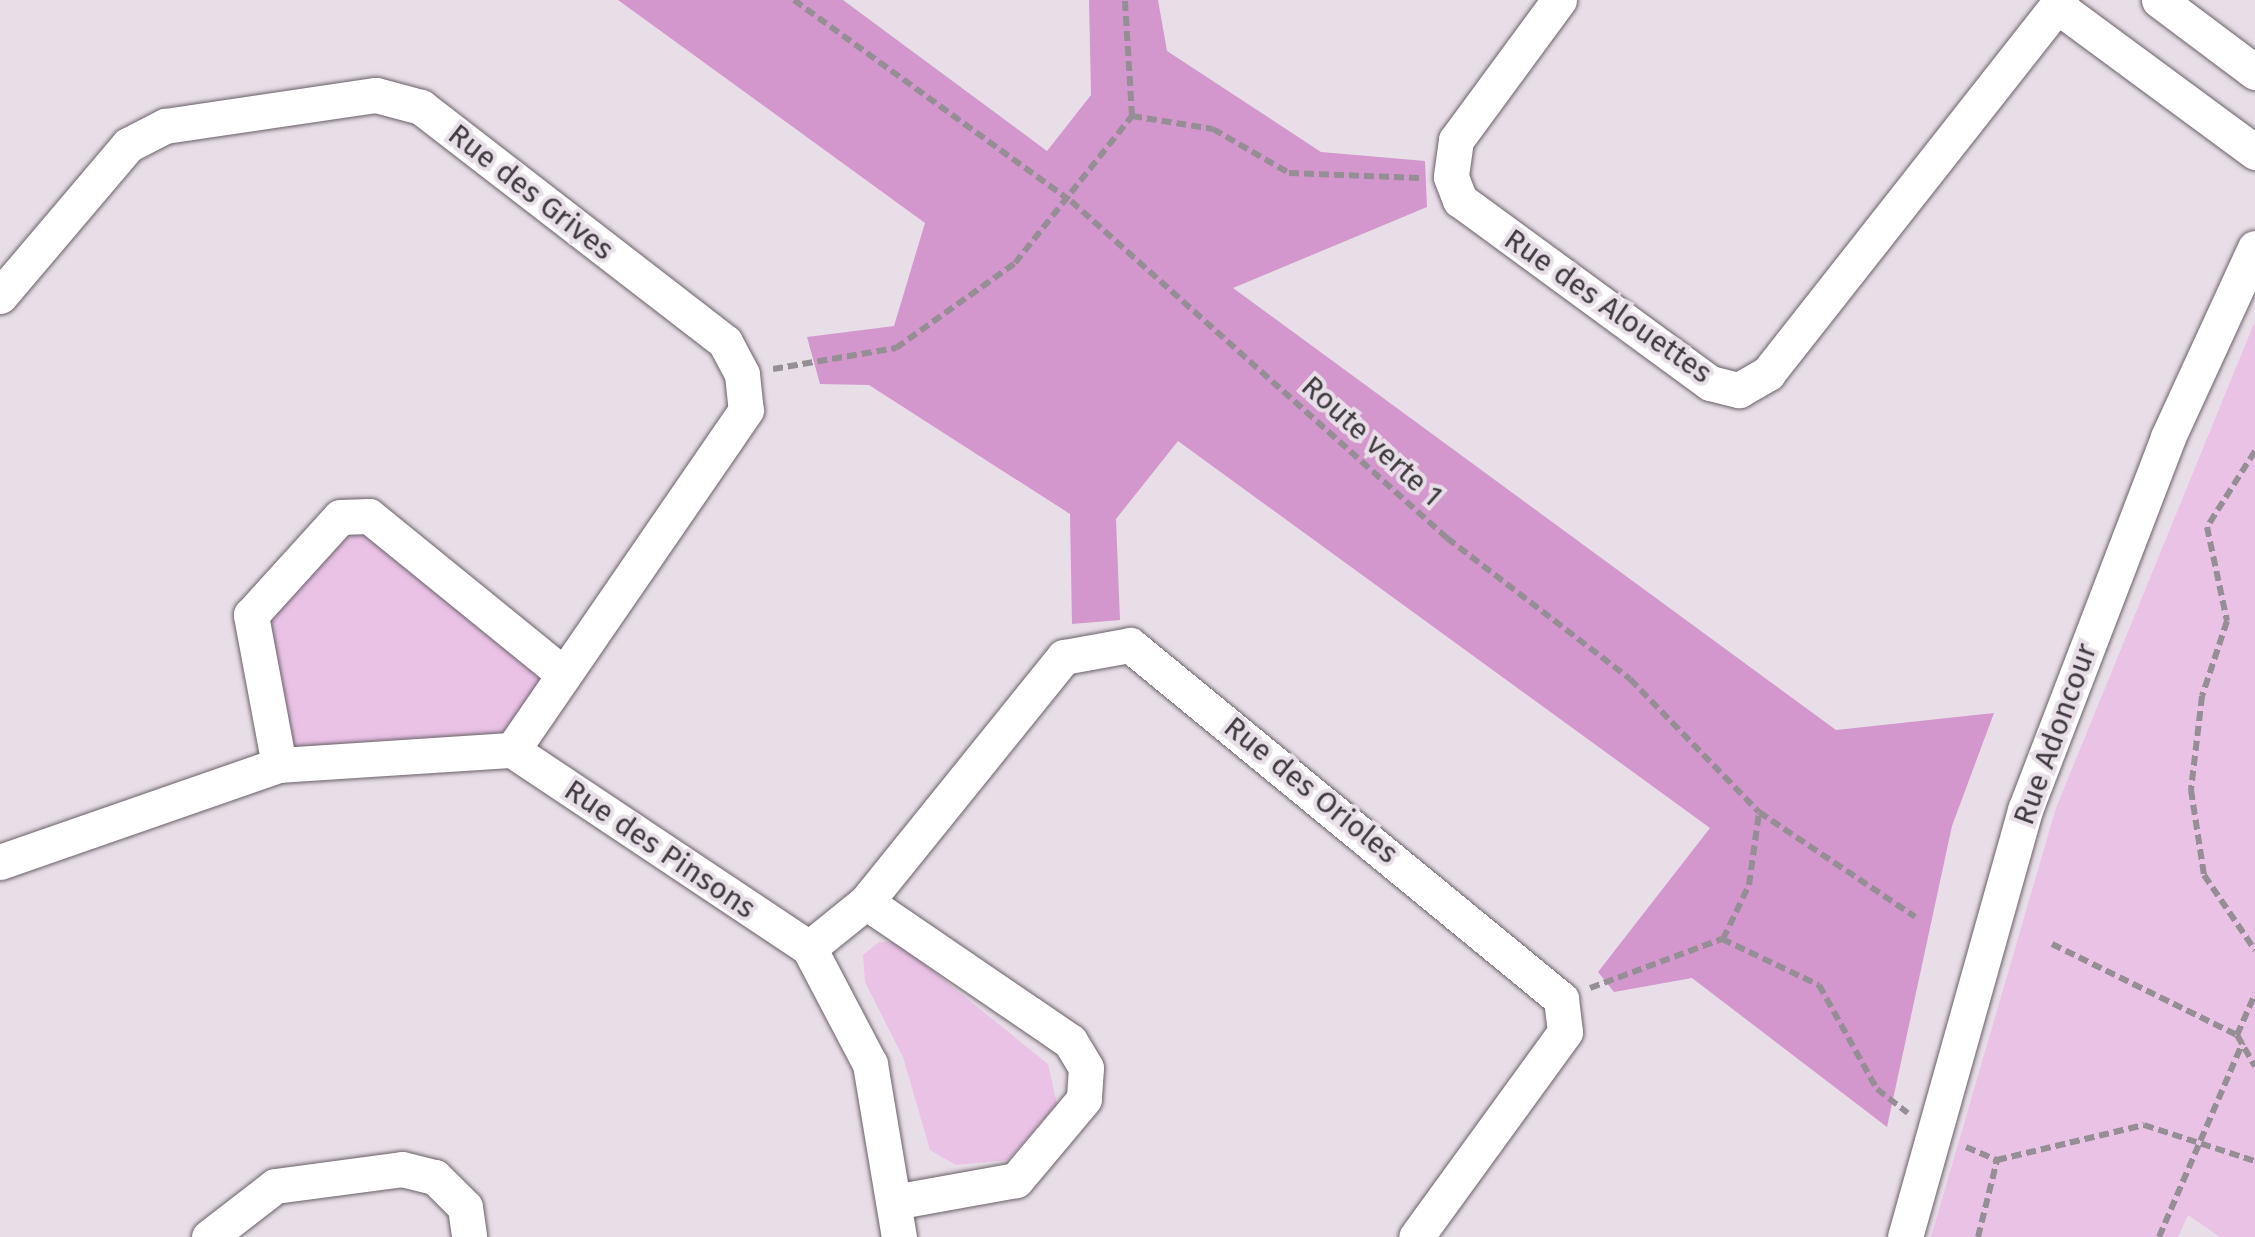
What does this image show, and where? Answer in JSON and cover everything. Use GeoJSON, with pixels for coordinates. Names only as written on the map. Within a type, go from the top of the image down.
{"type":"FeatureCollection","features":[{"type":"Feature","properties":{"kind":"street"},"geometry":{"type":"LineString","coordinates":[[1451,177],[1456,140],[1560,0]]}},
{"type":"Feature","properties":{"kind":"street"},"geometry":{"type":"LineString","coordinates":[[2159,0],[2255,72]]}},
{"type":"Feature","properties":{"kind":"street","name":"Rue des Alouettes"},"geometry":{"type":"LineString","coordinates":[[1451,177],[1460,200],[1710,383],[1739,390],[1768,374],[2059,3],[2255,152]]}},
{"type":"Feature","properties":{"kind":"street","name":"Rue des Grives"},"geometry":{"type":"LineString","coordinates":[[0,296],[128,145],[165,126],[376,95],[422,107],[725,342],[742,374]]}},
{"type":"Feature","properties":{"kind":"street","name":"Rue Adoncour"},"geometry":{"type":"LineString","coordinates":[[1905,1237],[2025,810],[2168,437],[2255,248]]}},
{"type":"Feature","properties":{"kind":"street"},"geometry":{"type":"LineString","coordinates":[[0,862],[280,765],[512,750],[560,672],[746,410],[742,374]]}},
{"type":"Feature","properties":{"kind":"street"},"geometry":{"type":"LineString","coordinates":[[280,765],[251,615],[340,518],[369,516],[560,672]]}},
{"type":"Feature","properties":{"kind":"street","name":"Rue des Orioles"},"geometry":{"type":"LineString","coordinates":[[866,902],[1064,657],[1130,645],[1561,999]]}},
{"type":"Feature","properties":{"kind":"street","name":"Rue des Pinsons"},"geometry":{"type":"LineString","coordinates":[[512,750],[808,948],[870,1064],[899,1237]]}},
{"type":"Feature","properties":{"kind":"street"},"geometry":{"type":"LineString","coordinates":[[808,948],[866,902],[1070,1041],[1086,1068],[1084,1099],[1016,1180],[894,1202]]}},
{"type":"Feature","properties":{"kind":"street"},"geometry":{"type":"LineString","coordinates":[[1416,1237],[1565,1032],[1561,999]]}},
{"type":"Feature","properties":{"kind":"street"},"geometry":{"type":"LineString","coordinates":[[209,1237],[275,1186],[402,1169],[435,1177],[465,1208],[469,1237]]}},
{"type":"Feature","properties":{"kind":"path","name":"Route verte 1"},"geometry":{"type":"LineString","coordinates":[[794,0],[1071,201],[1447,538],[1630,679],[1759,812],[1916,917]]}},
{"type":"Feature","properties":{"kind":"path"},"geometry":{"type":"LineString","coordinates":[[742,374],[896,348],[1015,263],[1071,201],[1132,116],[1125,0]]}},
{"type":"Feature","properties":{"kind":"path"},"geometry":{"type":"LineString","coordinates":[[1132,116],[1213,129],[1290,173],[1324,180],[1451,177]]}},
{"type":"Feature","properties":{"kind":"path"},"geometry":{"type":"LineString","coordinates":[[2255,451],[2207,527],[2227,621],[2202,696],[2190,790],[2204,876],[2255,950]]}},
{"type":"Feature","properties":{"kind":"path"},"geometry":{"type":"LineString","coordinates":[[1561,999],[1722,939],[1749,885],[1759,812]]}},
{"type":"Feature","properties":{"kind":"path"},"geometry":{"type":"LineString","coordinates":[[1722,939],[1819,985],[1877,1089],[1934,1133],[1997,1160],[2144,1124],[2197,1145],[2255,1161]]}},
{"type":"Feature","properties":{"kind":"path"},"geometry":{"type":"LineString","coordinates":[[2052,944],[2240,1038],[2255,1066]]}},
{"type":"Feature","properties":{"kind":"path"},"geometry":{"type":"LineString","coordinates":[[2159,1237],[2255,994]]}},
{"type":"Feature","properties":{"kind":"path"},"geometry":{"type":"LineString","coordinates":[[1978,1237],[1997,1160]]}},
{"type":"Feature","properties":{"kind":"shaded area"},"geometry":{"type":"Polygon","coordinates":[[[618,0],[843,0],[1047,151],[1091,95],[1089,0],[1158,0],[1167,51],[1321,152],[1425,161],[1427,207],[1233,288],[1836,730],[1994,713],[1952,826],[1887,1127],[1692,978],[1614,992],[1598,972],[1710,828],[1178,441],[1116,519],[1120,620],[1072,624],[1070,514],[869,385],[820,384],[807,337],[894,326],[925,223],[618,0]]]}},
{"type":"Feature","properties":{"kind":"shaded area"},"geometry":{"type":"Polygon","coordinates":[[[2255,321],[2255,1237],[2220,1237],[2188,1215],[2178,1237],[1931,1237],[2056,808],[2255,321]]]}},
{"type":"Feature","properties":{"kind":"shaded area"},"geometry":{"type":"Polygon","coordinates":[[[368,525],[548,673],[508,743],[287,757],[259,617],[321,543],[368,525]]]}},
{"type":"Feature","properties":{"kind":"shaded area"},"geometry":{"type":"Polygon","coordinates":[[[879,942],[897,942],[1048,1064],[1057,1104],[1008,1160],[956,1165],[930,1150],[903,1057],[865,982],[863,955],[879,942]]]}}]}
